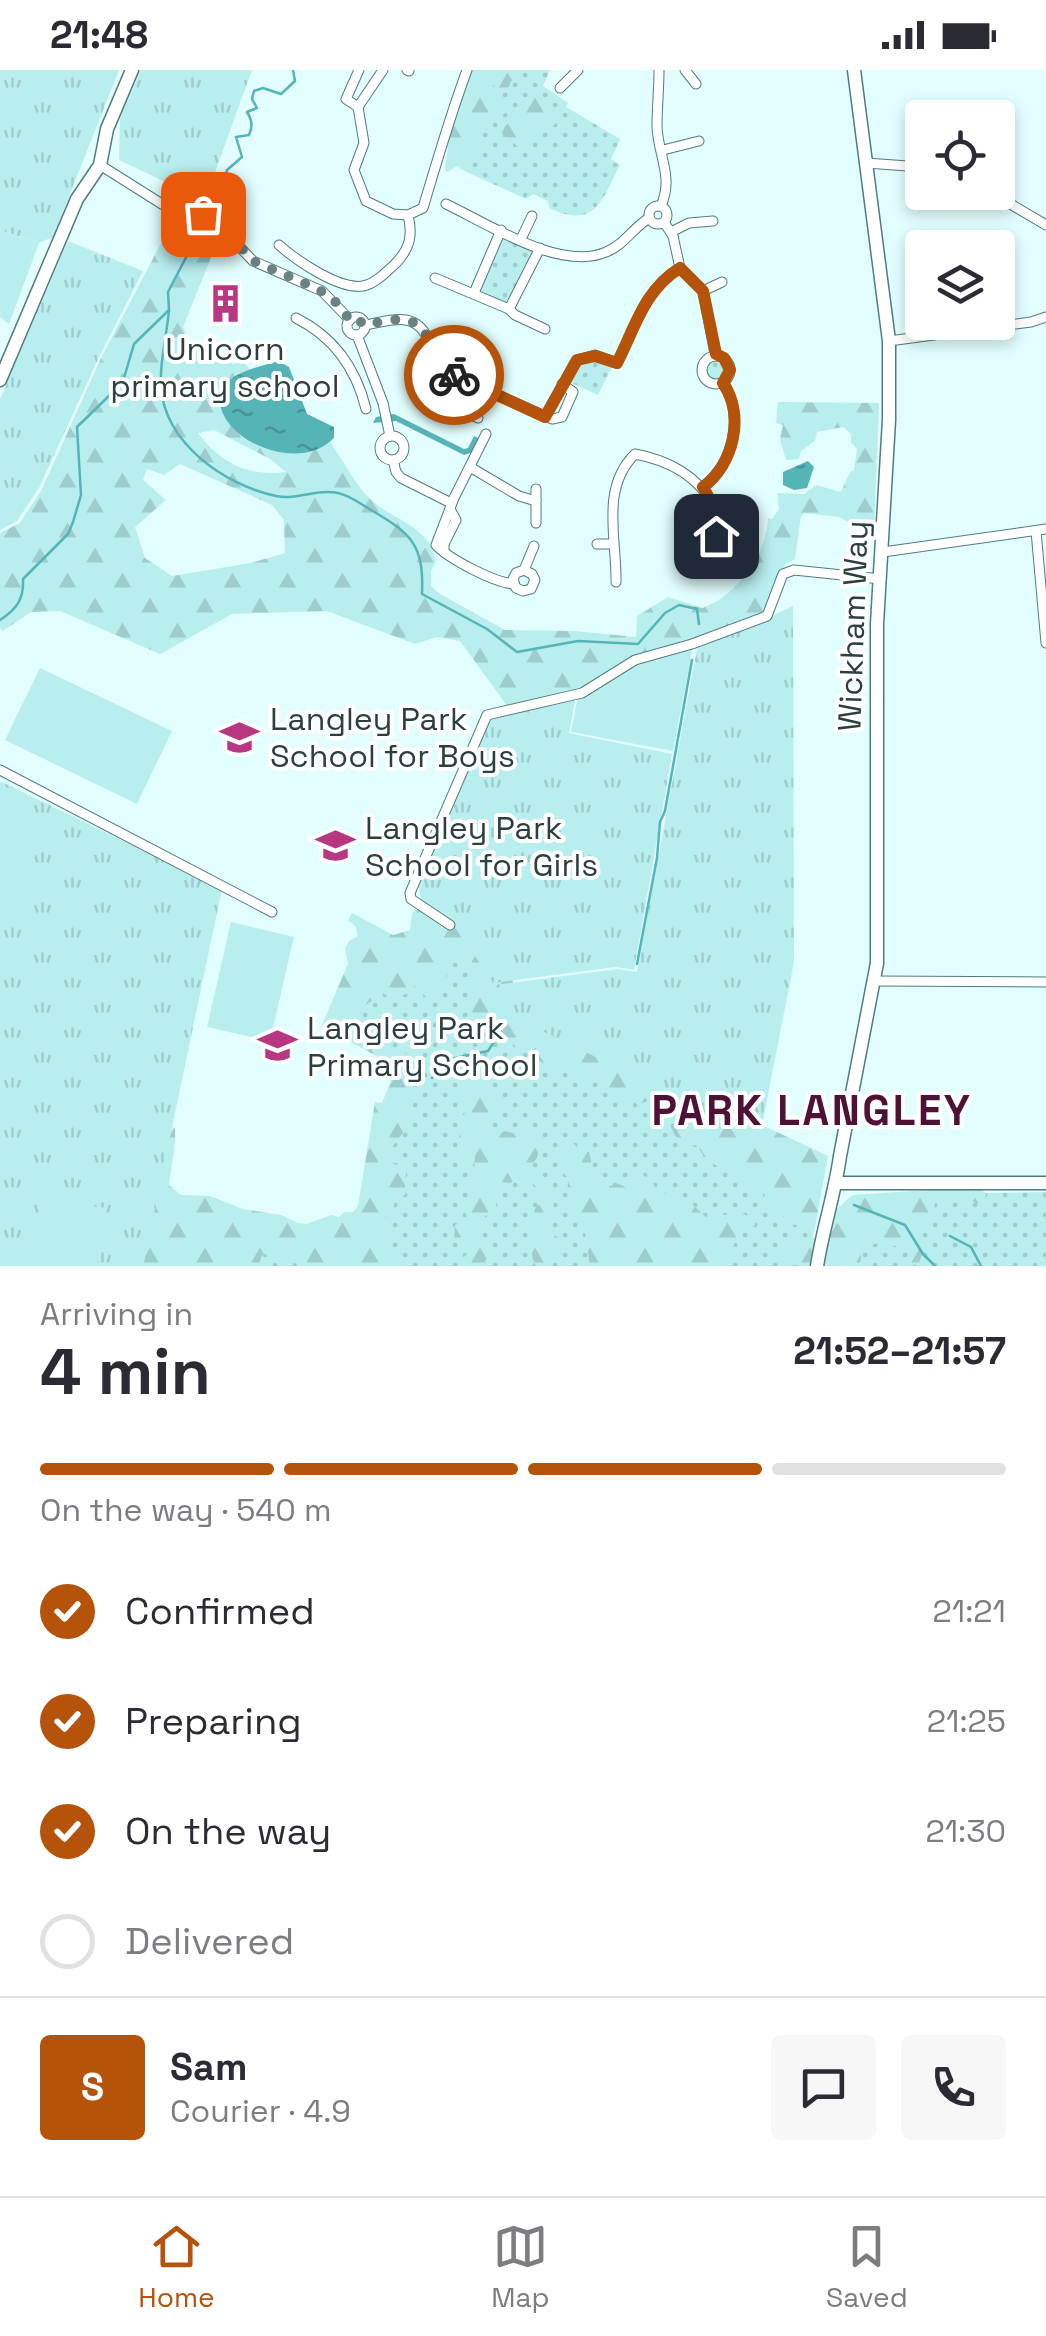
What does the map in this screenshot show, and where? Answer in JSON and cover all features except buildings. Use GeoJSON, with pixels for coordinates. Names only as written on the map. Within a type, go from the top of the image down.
{"type":"FeatureCollection","features":[{"type":"Feature","properties":{"kind":"street"},"geometry":{"type":"LineString","coordinates":[[0,380],[77,199],[100,166],[105,136],[132,70]]}},
{"type":"Feature","properties":{"kind":"street"},"geometry":{"type":"LineString","coordinates":[[358,107],[348,102],[346,96],[360,70]]}},
{"type":"Feature","properties":{"kind":"street"},"geometry":{"type":"LineString","coordinates":[[381,71],[358,107],[364,143],[354,170],[361,193],[375,207],[408,215],[423,208],[440,159],[447,118],[467,70]]}},
{"type":"Feature","properties":{"kind":"street"},"geometry":{"type":"LineString","coordinates":[[560,88],[578,70]]}},
{"type":"Feature","properties":{"kind":"street"},"geometry":{"type":"LineString","coordinates":[[658,70],[658,131],[667,190],[662,206]]}},
{"type":"Feature","properties":{"kind":"street"},"geometry":{"type":"LineString","coordinates":[[685,70],[696,84]]}},
{"type":"Feature","properties":{"kind":"street","name":"Wickham Way"},"geometry":{"type":"LineString","coordinates":[[817,1266],[827,1209],[838,1183],[875,981],[877,624],[889,420],[888,340],[854,70]]}},
{"type":"Feature","properties":{"kind":"street"},"geometry":{"type":"LineString","coordinates":[[663,150],[699,141]]}},
{"type":"Feature","properties":{"kind":"street"},"geometry":{"type":"LineString","coordinates":[[866,163],[905,166]]}},
{"type":"Feature","properties":{"kind":"street"},"geometry":{"type":"LineString","coordinates":[[100,166],[165,206],[184,206],[214,220],[253,261],[329,296],[350,320],[390,436]]}},
{"type":"Feature","properties":{"kind":"street"},"geometry":{"type":"LineString","coordinates":[[446,204],[570,258],[597,256],[619,245],[649,218],[651,208],[662,206]]}},
{"type":"Feature","properties":{"kind":"street"},"geometry":{"type":"LineString","coordinates":[[662,206],[680,268],[703,291],[716,354]]}},
{"type":"Feature","properties":{"kind":"street"},"geometry":{"type":"LineString","coordinates":[[1015,207],[1046,226]]}},
{"type":"Feature","properties":{"kind":"street"},"geometry":{"type":"LineString","coordinates":[[280,245],[303,264],[344,283],[362,286],[381,277],[402,258],[413,235],[408,215]]}},
{"type":"Feature","properties":{"kind":"street"},"geometry":{"type":"LineString","coordinates":[[521,239],[532,216]]}},
{"type":"Feature","properties":{"kind":"street"},"geometry":{"type":"LineString","coordinates":[[649,218],[656,224],[664,222]]}},
{"type":"Feature","properties":{"kind":"street"},"geometry":{"type":"LineString","coordinates":[[671,232],[689,223],[713,221]]}},
{"type":"Feature","properties":{"kind":"street"},"geometry":{"type":"LineString","coordinates":[[474,293],[502,230]]}},
{"type":"Feature","properties":{"kind":"street"},"geometry":{"type":"LineString","coordinates":[[509,309],[540,248]]}},
{"type":"Feature","properties":{"kind":"street"},"geometry":{"type":"LineString","coordinates":[[617,363],[647,297],[664,278],[680,268]]}},
{"type":"Feature","properties":{"kind":"street"},"geometry":{"type":"LineString","coordinates":[[436,278],[545,329]]}},
{"type":"Feature","properties":{"kind":"street"},"geometry":{"type":"LineString","coordinates":[[703,291],[722,282]]}},
{"type":"Feature","properties":{"kind":"street"},"geometry":{"type":"LineString","coordinates":[[888,340],[1046,317]]}},
{"type":"Feature","properties":{"kind":"street"},"geometry":{"type":"LineString","coordinates":[[296,318],[334,345],[354,375],[366,409]]}},
{"type":"Feature","properties":{"kind":"street"},"geometry":{"type":"LineString","coordinates":[[350,320],[357,318],[364,325]]}},
{"type":"Feature","properties":{"kind":"street"},"geometry":{"type":"LineString","coordinates":[[364,325],[396,319],[413,322],[425,333],[441,366]]}},
{"type":"Feature","properties":{"kind":"street"},"geometry":{"type":"LineString","coordinates":[[334,345],[362,332],[364,325]]}},
{"type":"Feature","properties":{"kind":"street"},"geometry":{"type":"LineString","coordinates":[[574,346],[580,358]]}},
{"type":"Feature","properties":{"kind":"street"},"geometry":{"type":"LineString","coordinates":[[716,354],[704,365],[702,381],[723,383]]}},
{"type":"Feature","properties":{"kind":"street"},"geometry":{"type":"LineString","coordinates":[[716,354],[729,366],[723,383]]}},
{"type":"Feature","properties":{"kind":"street"},"geometry":{"type":"LineString","coordinates":[[545,417],[580,358],[597,356],[630,370]]}},
{"type":"Feature","properties":{"kind":"street"},"geometry":{"type":"LineString","coordinates":[[441,366],[450,365],[454,376],[545,417],[559,418],[568,407],[573,393],[563,382]]}},
{"type":"Feature","properties":{"kind":"street"},"geometry":{"type":"LineString","coordinates":[[440,378],[441,366]]}},
{"type":"Feature","properties":{"kind":"street"},"geometry":{"type":"LineString","coordinates":[[411,368],[426,391],[478,418]]}},
{"type":"Feature","properties":{"kind":"street"},"geometry":{"type":"LineString","coordinates":[[440,378],[448,380],[454,376]]}},
{"type":"Feature","properties":{"kind":"street"},"geometry":{"type":"LineString","coordinates":[[426,391],[440,378]]}},
{"type":"Feature","properties":{"kind":"street"},"geometry":{"type":"LineString","coordinates":[[703,487],[720,471],[730,449],[732,404],[723,383]]}},
{"type":"Feature","properties":{"kind":"street"},"geometry":{"type":"LineString","coordinates":[[451,507],[486,434]]}},
{"type":"Feature","properties":{"kind":"street"},"geometry":{"type":"LineString","coordinates":[[390,436],[400,439],[404,447],[402,455],[393,460],[384,457],[380,450],[382,440],[390,436]]}},
{"type":"Feature","properties":{"kind":"street"},"geometry":{"type":"LineString","coordinates":[[616,582],[612,544],[614,493],[635,454],[637,442]]}},
{"type":"Feature","properties":{"kind":"street"},"geometry":{"type":"LineString","coordinates":[[635,454],[682,471],[703,487],[720,518],[718,534],[692,559]]}},
{"type":"Feature","properties":{"kind":"street"},"geometry":{"type":"LineString","coordinates":[[393,460],[401,478],[451,507],[456,520],[444,552],[523,591],[532,587],[534,577],[524,570]]}},
{"type":"Feature","properties":{"kind":"street"},"geometry":{"type":"LineString","coordinates":[[470,467],[519,496],[536,501]]}},
{"type":"Feature","properties":{"kind":"street"},"geometry":{"type":"LineString","coordinates":[[536,489],[536,523]]}},
{"type":"Feature","properties":{"kind":"street"},"geometry":{"type":"LineString","coordinates":[[883,552],[1041,530],[1046,643]]}},
{"type":"Feature","properties":{"kind":"street"},"geometry":{"type":"LineString","coordinates":[[597,544],[612,544]]}},
{"type":"Feature","properties":{"kind":"street"},"geometry":{"type":"LineString","coordinates":[[514,584],[514,576],[524,570],[534,546]]}},
{"type":"Feature","properties":{"kind":"street"},"geometry":{"type":"LineString","coordinates":[[450,925],[411,899],[410,893],[487,715],[582,694],[635,660],[767,616],[783,574],[794,570],[881,579]]}},
{"type":"Feature","properties":{"kind":"street"},"geometry":{"type":"LineString","coordinates":[[0,770],[272,912]]}},
{"type":"Feature","properties":{"kind":"street"},"geometry":{"type":"LineString","coordinates":[[875,981],[1046,982]]}},
{"type":"Feature","properties":{"kind":"street"},"geometry":{"type":"LineString","coordinates":[[838,1183],[1046,1183]]}},
{"type":"Feature","properties":{"kind":"green space"},"geometry":{"type":"Polygon","coordinates":[[[0,70],[119,70],[53,237],[39,243],[0,230],[0,70]]]}},
{"type":"Feature","properties":{"kind":"green space"},"geometry":{"type":"Polygon","coordinates":[[[141,70],[252,70],[214,175],[197,197],[119,160],[120,118],[141,70]]]}},
{"type":"Feature","properties":{"kind":"green space"},"geometry":{"type":"Polygon","coordinates":[[[472,70],[526,70],[519,79],[511,81],[507,91],[498,91],[490,81],[482,83],[483,91],[501,95],[512,107],[483,132],[478,149],[448,172],[445,171],[451,119],[472,70]]]}},
{"type":"Feature","properties":{"kind":"green space"},"geometry":{"type":"Polygon","coordinates":[[[516,70],[550,70],[543,86],[568,103],[566,107],[620,139],[611,159],[620,165],[602,200],[587,213],[565,214],[549,208],[548,201],[533,194],[526,199],[460,169],[455,161],[479,82],[516,70]]]}},
{"type":"Feature","properties":{"kind":"green space"},"geometry":{"type":"Polygon","coordinates":[[[533,96],[559,110],[560,119],[518,147],[499,130],[514,113],[523,111],[533,96]]]}},
{"type":"Feature","properties":{"kind":"green space"},"geometry":{"type":"Polygon","coordinates":[[[187,217],[218,240],[183,327],[192,347],[233,364],[244,362],[314,448],[330,442],[370,499],[426,540],[436,561],[431,586],[505,630],[636,637],[637,616],[668,597],[702,608],[727,594],[756,559],[768,518],[772,519],[779,509],[777,493],[804,494],[816,485],[841,492],[854,470],[857,449],[843,427],[817,432],[815,441],[801,451],[799,459],[786,460],[780,439],[783,425],[776,423],[778,402],[879,403],[874,535],[839,517],[805,513],[801,516],[795,559],[785,564],[765,614],[635,657],[579,688],[508,707],[460,641],[437,637],[415,644],[327,611],[232,614],[160,654],[60,611],[31,612],[3,631],[0,533],[20,523],[42,489],[101,358],[171,224],[187,217]],[[214,430],[198,433],[236,466],[260,472],[286,472],[270,459],[214,430]],[[180,464],[164,475],[147,469],[143,480],[166,500],[135,527],[145,558],[172,576],[251,563],[285,553],[284,520],[272,505],[180,464]]]}},
{"type":"Feature","properties":{"kind":"green space"},"geometry":{"type":"Polygon","coordinates":[[[0,230],[39,243],[9,324],[0,317],[0,230]]]}},
{"type":"Feature","properties":{"kind":"green space"},"geometry":{"type":"Polygon","coordinates":[[[504,237],[533,251],[508,304],[479,291],[504,237]]]}},
{"type":"Feature","properties":{"kind":"green space"},"geometry":{"type":"Polygon","coordinates":[[[68,241],[143,271],[39,488],[17,521],[0,530],[0,399],[68,241]]]}},
{"type":"Feature","properties":{"kind":"green space"},"geometry":{"type":"Polygon","coordinates":[[[597,359],[613,365],[598,395],[567,381],[581,362],[597,359]]]}},
{"type":"Feature","properties":{"kind":"green space"},"geometry":{"type":"Polygon","coordinates":[[[716,359],[724,362],[724,378],[716,381],[708,378],[705,370],[708,362],[716,359]]]}},
{"type":"Feature","properties":{"kind":"green space"},"geometry":{"type":"Polygon","coordinates":[[[793,606],[794,962],[762,1125],[723,1119],[530,1025],[511,1010],[494,985],[618,969],[637,972],[697,649],[793,606]]]}},
{"type":"Feature","properties":{"kind":"green space"},"geometry":{"type":"Polygon","coordinates":[[[693,647],[673,751],[571,732],[578,696],[637,662],[693,647]]]}},
{"type":"Feature","properties":{"kind":"green space"},"geometry":{"type":"Polygon","coordinates":[[[40,668],[172,731],[137,804],[5,740],[40,668]]]}},
{"type":"Feature","properties":{"kind":"green space"},"geometry":{"type":"Polygon","coordinates":[[[576,696],[569,733],[672,754],[634,970],[616,967],[493,983],[453,923],[421,903],[419,887],[492,715],[576,696]]]}},
{"type":"Feature","properties":{"kind":"green space"},"geometry":{"type":"Polygon","coordinates":[[[0,781],[222,889],[143,1266],[0,1266],[0,781]]]}},
{"type":"Feature","properties":{"kind":"green space"},"geometry":{"type":"Polygon","coordinates":[[[2,810],[46,824],[32,865],[0,855],[2,810]]]}},
{"type":"Feature","properties":{"kind":"green space"},"geometry":{"type":"Polygon","coordinates":[[[0,863],[35,874],[23,911],[0,904],[0,863]]]}},
{"type":"Feature","properties":{"kind":"green space"},"geometry":{"type":"Polygon","coordinates":[[[429,900],[512,977],[514,987],[770,1082],[762,1125],[828,1156],[815,1228],[792,1224],[765,1200],[764,1191],[748,1192],[698,1146],[676,1137],[659,1114],[658,1102],[652,1099],[638,1105],[627,1097],[616,1098],[600,1089],[595,1079],[571,1079],[568,1070],[544,1065],[530,1051],[519,1052],[500,1031],[474,1017],[467,996],[474,978],[461,954],[432,996],[426,997],[415,986],[392,999],[383,993],[360,1009],[365,1019],[364,1035],[374,1038],[382,1052],[419,1059],[405,1089],[417,1101],[406,1110],[409,1115],[403,1124],[405,1130],[392,1147],[397,1156],[391,1163],[403,1167],[406,1174],[405,1195],[395,1199],[393,1212],[381,1220],[390,1233],[385,1244],[397,1252],[398,1266],[298,1266],[291,1259],[278,1264],[271,1262],[266,1254],[258,1266],[143,1266],[170,1124],[175,1136],[169,1185],[181,1195],[210,1196],[243,1209],[307,1224],[331,1215],[339,1217],[358,1206],[375,1102],[382,1103],[396,1068],[321,1027],[348,964],[345,949],[358,936],[356,927],[348,920],[352,913],[393,935],[410,930],[412,913],[429,900]]]}},
{"type":"Feature","properties":{"kind":"green space"},"geometry":{"type":"Polygon","coordinates":[[[231,922],[294,937],[270,1041],[207,1027],[231,922]]]}},
{"type":"Feature","properties":{"kind":"green space"},"geometry":{"type":"Polygon","coordinates":[[[444,927],[507,1014],[825,1164],[808,1266],[240,1266],[256,1225],[357,1236],[401,1066],[326,1027],[444,927]]]}},
{"type":"Feature","properties":{"kind":"green space"},"geometry":{"type":"Polygon","coordinates":[[[477,1080],[505,1103],[506,1109],[501,1117],[489,1118],[482,1129],[492,1137],[505,1131],[526,1133],[541,1142],[537,1158],[530,1166],[553,1184],[554,1217],[546,1229],[559,1238],[561,1245],[550,1266],[536,1266],[532,1253],[535,1230],[530,1221],[544,1200],[534,1184],[521,1176],[493,1189],[497,1209],[476,1222],[482,1228],[482,1245],[493,1248],[495,1257],[485,1260],[487,1266],[460,1266],[462,1258],[470,1252],[454,1240],[455,1225],[467,1216],[467,1201],[476,1196],[468,1192],[466,1184],[480,1172],[474,1168],[475,1156],[462,1155],[466,1147],[459,1139],[461,1118],[468,1110],[462,1098],[465,1083],[477,1080]]]}},
{"type":"Feature","properties":{"kind":"green space"},"geometry":{"type":"Polygon","coordinates":[[[572,1141],[579,1150],[589,1152],[595,1177],[609,1186],[619,1184],[629,1189],[632,1180],[641,1174],[651,1180],[659,1194],[680,1196],[706,1217],[740,1213],[753,1218],[755,1225],[737,1235],[727,1266],[590,1266],[583,1219],[567,1208],[568,1178],[560,1169],[559,1148],[572,1141]]]}},
{"type":"Feature","properties":{"kind":"green space"},"geometry":{"type":"Polygon","coordinates":[[[980,1188],[985,1199],[977,1204],[970,1199],[937,1199],[929,1221],[920,1231],[924,1248],[918,1266],[910,1264],[910,1253],[884,1241],[862,1248],[860,1266],[778,1265],[786,1238],[829,1238],[837,1209],[854,1195],[980,1188]]]}},
{"type":"Feature","properties":{"kind":"green space"},"geometry":{"type":"Polygon","coordinates":[[[1046,1192],[1046,1266],[825,1266],[835,1217],[854,1195],[1046,1192]]]}},
{"type":"Feature","properties":{"kind":"green space"},"geometry":{"type":"Polygon","coordinates":[[[42,1198],[106,1208],[97,1266],[31,1266],[42,1198]]]}},
{"type":"Feature","properties":{"kind":"water"},"geometry":{"type":"Polygon","coordinates":[[[278,361],[289,367],[307,414],[334,427],[334,438],[316,450],[294,454],[251,442],[223,414],[220,398],[228,382],[245,371],[278,361]]]}},
{"type":"Feature","properties":{"kind":"water"},"geometry":{"type":"Polygon","coordinates":[[[394,414],[464,449],[474,436],[480,439],[473,452],[464,455],[396,421],[373,423],[376,417],[394,414]]]}},
{"type":"Feature","properties":{"kind":"water"},"geometry":{"type":"Polygon","coordinates":[[[808,461],[814,467],[807,488],[794,490],[783,485],[783,472],[808,461]]]}},
{"type":"Feature","properties":{"kind":"waterway"},"geometry":{"type":"LineString","coordinates":[[211,216],[219,208],[227,170],[242,157],[236,137],[249,135],[251,123],[247,112],[257,108],[252,99],[254,91],[263,88],[281,94],[295,81],[293,70]]}},
{"type":"Feature","properties":{"kind":"waterway"},"geometry":{"type":"LineString","coordinates":[[0,620],[18,603],[23,579],[68,534],[81,495],[77,427],[113,392],[124,378],[134,344],[169,310],[168,292],[205,221]]}},
{"type":"Feature","properties":{"kind":"waterway"},"geometry":{"type":"LineString","coordinates":[[169,310],[161,378],[165,407],[173,426],[200,458],[256,490],[283,497],[335,492],[397,526],[418,552],[422,594],[487,629],[517,652],[578,641],[638,644],[665,613],[679,605],[697,609],[699,624]]}},
{"type":"Feature","properties":{"kind":"waterway"},"geometry":{"type":"LineString","coordinates":[[637,964],[692,660]]}},
{"type":"Feature","properties":{"kind":"waterway"},"geometry":{"type":"LineString","coordinates":[[432,1078],[446,1060],[488,1051],[501,1031]]}},
{"type":"Feature","properties":{"kind":"waterway"},"geometry":{"type":"LineString","coordinates":[[854,1205],[905,1225],[935,1266]]}},
{"type":"Feature","properties":{"kind":"waterway"},"geometry":{"type":"LineString","coordinates":[[950,1236],[971,1247],[981,1266]]}},
{"type":"Feature","properties":{"kind":"way so far"},"geometry":{"type":"LineString","coordinates":[[203,214],[220,224],[253,261],[318,289],[333,299],[350,320],[357,318],[364,325],[396,319],[413,322],[427,336],[441,366],[450,365],[454,375]]}},
{"type":"Feature","properties":{"kind":"place","name":"Unicorn primary school"},"geometry":{"type":"Point","coordinates":[225,304]}},
{"type":"Feature","properties":{"kind":"place","name":"Langley Park School for Boys"},"geometry":{"type":"Point","coordinates":[240,737]}},
{"type":"Feature","properties":{"kind":"place","name":"Langley Park School for Girls"},"geometry":{"type":"Point","coordinates":[335,846]}},
{"type":"Feature","properties":{"kind":"place","name":"Langley Park Primary School"},"geometry":{"type":"Point","coordinates":[277,1046]}},
{"type":"Feature","properties":{"kind":"district","name":"PARK LANGLEY"},"geometry":{"type":"Point","coordinates":[812,1110]}},
{"type":"Feature","properties":{"kind":"route"},"geometry":{"type":"LineString","coordinates":[[454,375],[545,417],[577,360],[595,356],[617,363],[647,297],[664,278],[680,268],[703,291],[716,354],[724,358],[730,370],[723,383],[732,404],[730,449],[720,471],[703,487],[721,520],[716,536]]}}]}
